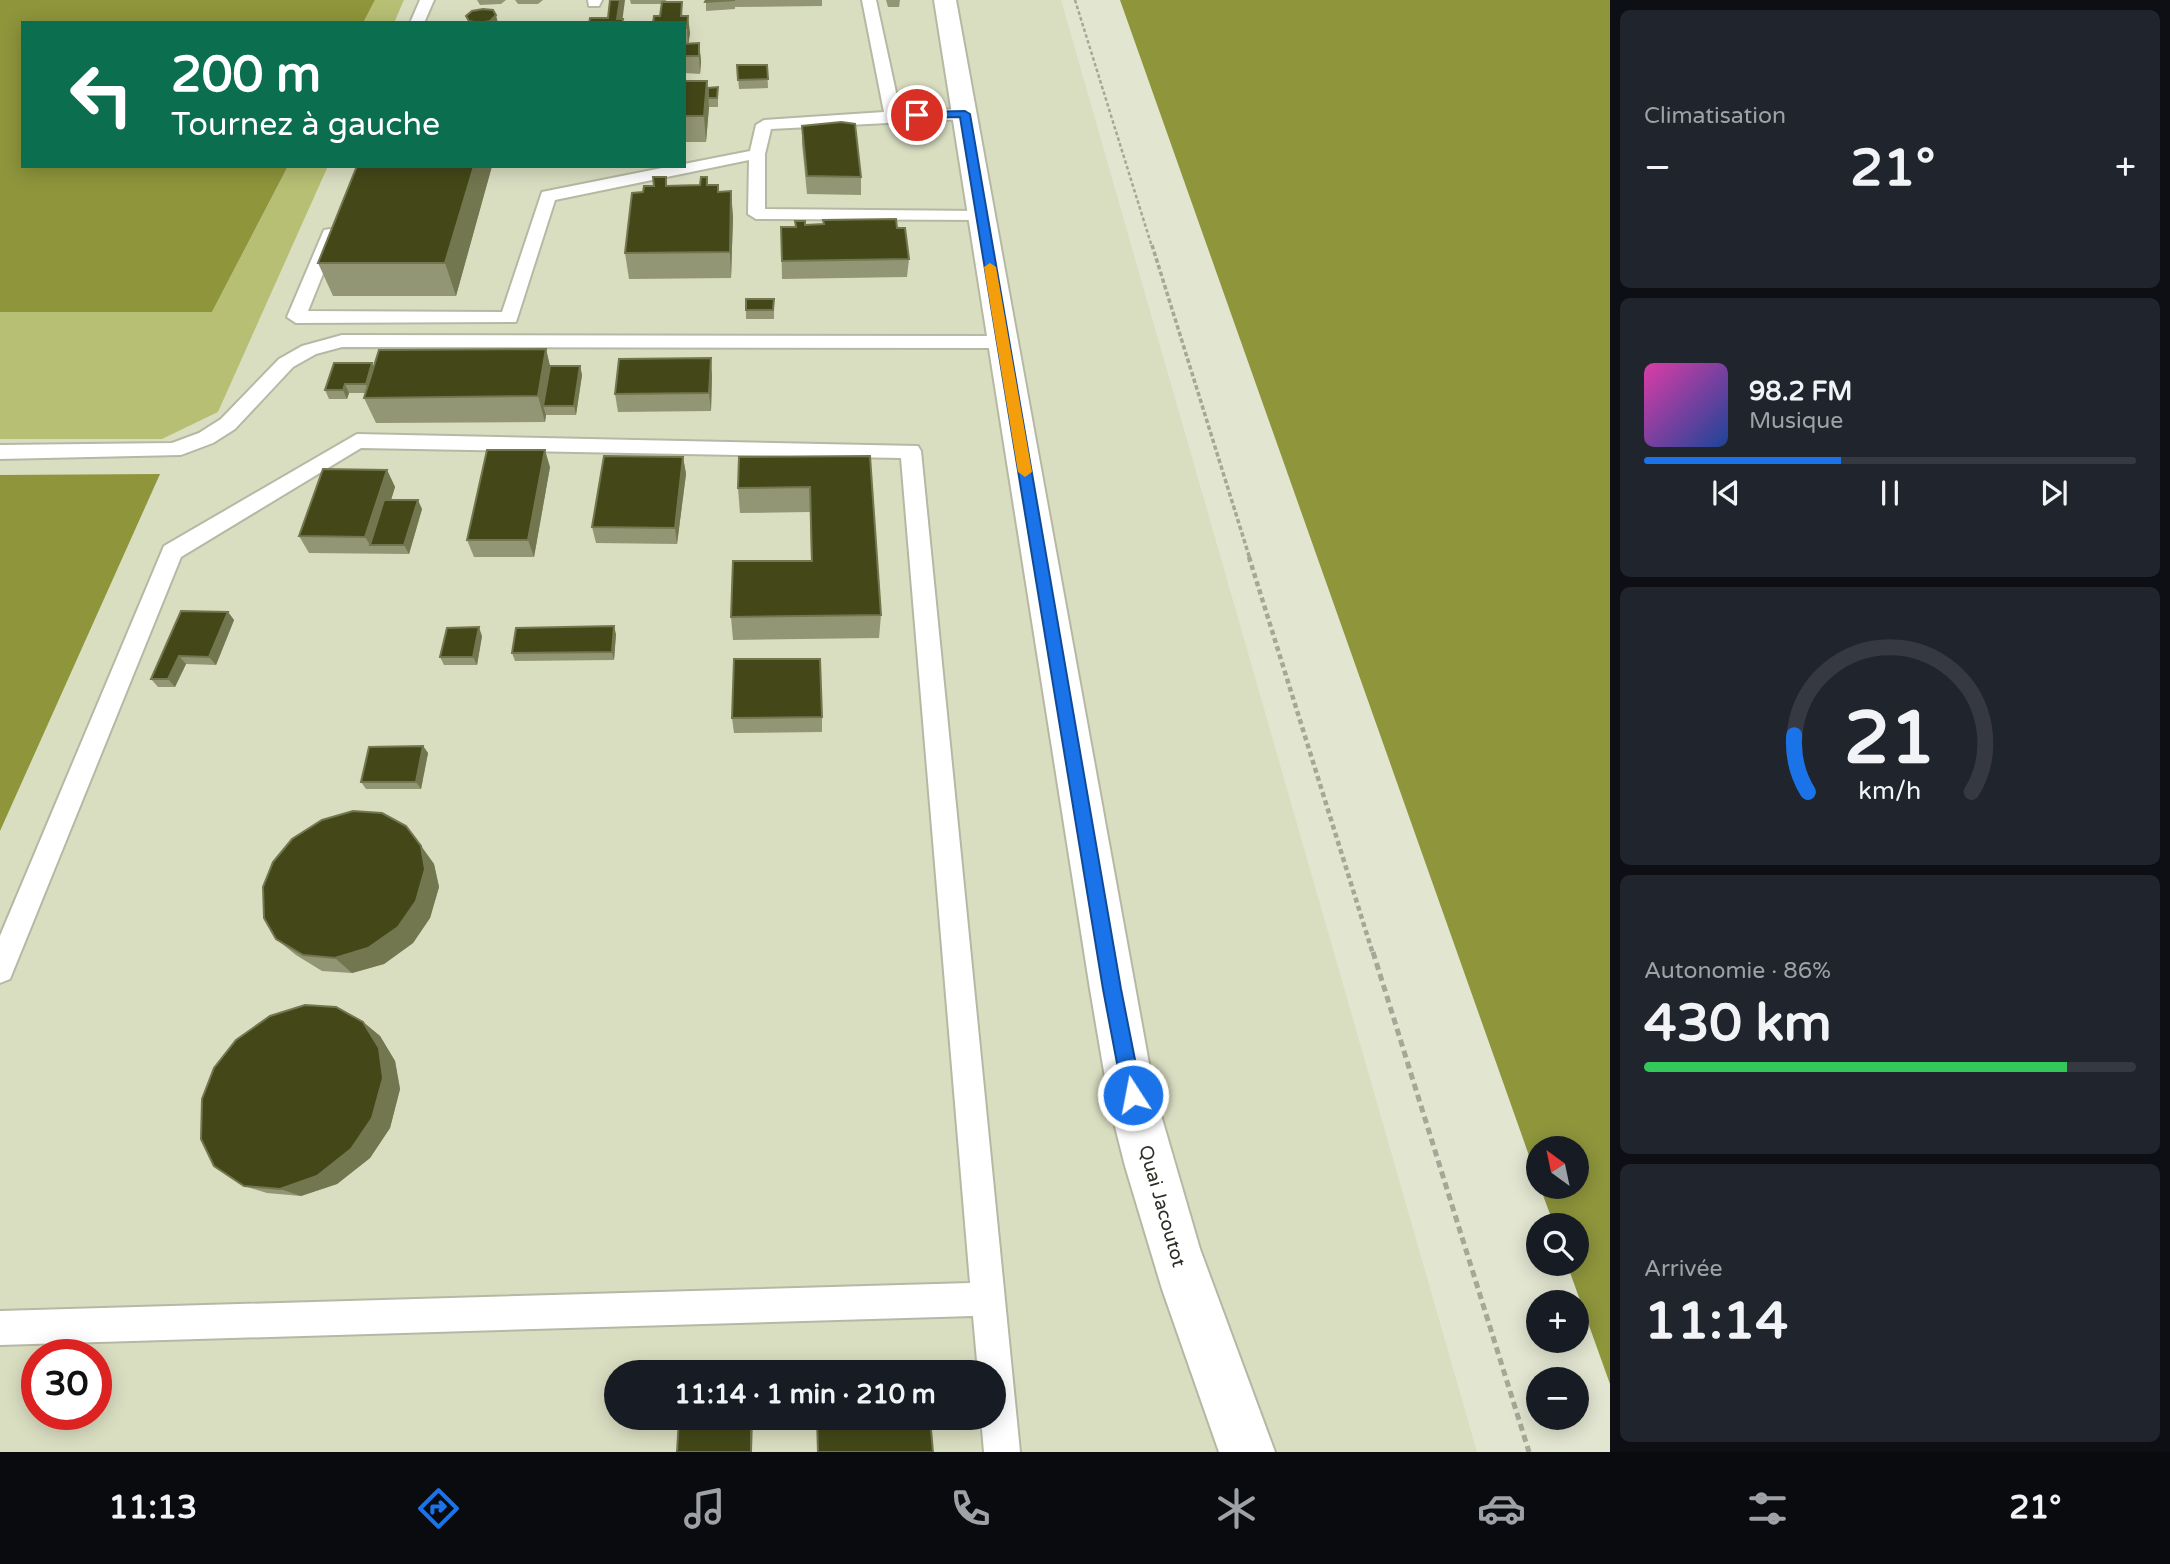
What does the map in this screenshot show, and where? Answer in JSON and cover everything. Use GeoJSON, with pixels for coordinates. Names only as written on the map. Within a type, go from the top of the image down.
{"type":"FeatureCollection","features":[{"type":"Feature","properties":{"kind":"street","name":"Quai Jacoutot"},"geometry":{"type":"LineString","coordinates":[[945,0],[1112,989],[1138,1122],[1171,1240],[1210,1358],[1247,1452]]}},
{"type":"Feature","properties":{"kind":"lane"},"geometry":{"type":"LineString","coordinates":[[418,21],[426,0]]}},
{"type":"Feature","properties":{"kind":"lane"},"geometry":{"type":"LineString","coordinates":[[869,0],[893,116]]}},
{"type":"Feature","properties":{"kind":"lane"},"geometry":{"type":"LineString","coordinates":[[965,114],[764,125],[757,154],[756,214],[981,216]]}},
{"type":"Feature","properties":{"kind":"lane"},"geometry":{"type":"LineString","coordinates":[[337,216],[296,317],[509,318],[548,196],[757,154]]}},
{"type":"Feature","properties":{"kind":"lane"},"geometry":{"type":"LineString","coordinates":[[0,452],[174,450],[206,438],[228,425],[286,363],[309,350],[342,341],[1003,342]]}},
{"type":"Feature","properties":{"kind":"lane"},"geometry":{"type":"LineString","coordinates":[[0,969],[172,552],[356,441],[911,452],[1002,1452]]}},
{"type":"Feature","properties":{"kind":"lane"},"geometry":{"type":"LineString","coordinates":[[0,1328],[987,1299]]}},
{"type":"Feature","properties":{"kind":"path"},"geometry":{"type":"LineString","coordinates":[[1075,0],[1529,1452]]}},
{"type":"Feature","properties":{"kind":"shaded area"},"geometry":{"type":"Polygon","coordinates":[[[0,0],[375,0],[364,21],[21,21],[21,168],[287,168],[212,312],[0,312],[0,0]]]}},
{"type":"Feature","properties":{"kind":"shaded area"},"geometry":{"type":"Polygon","coordinates":[[[375,0],[404,0],[395,21],[364,21],[375,0]]]}},
{"type":"Feature","properties":{"kind":"shaded area"},"geometry":{"type":"Polygon","coordinates":[[[404,0],[1061,0],[1477,1452],[0,1452],[0,439],[162,439],[218,412],[327,168],[686,168],[686,21],[395,21],[404,0]]]}},
{"type":"Feature","properties":{"kind":"shaded area"},"geometry":{"type":"Polygon","coordinates":[[[1120,0],[1610,0],[1610,1384],[1589,1325],[1589,1290],[1576,1290],[1571,1276],[1589,1276],[1589,1213],[1550,1213],[1544,1199],[1589,1199],[1589,1136],[1526,1136],[1526,1147],[1120,0]]]}},
{"type":"Feature","properties":{"kind":"shaded area"},"geometry":{"type":"Polygon","coordinates":[[[287,168],[327,168],[218,412],[162,439],[0,439],[0,312],[212,312],[287,168]]]}},
{"type":"Feature","properties":{"kind":"shaded area"},"geometry":{"type":"Polygon","coordinates":[[[160,474],[0,831],[0,475],[160,474]]]}},
{"type":"Feature","properties":{"kind":"building"},"geometry":{"type":"Polygon","coordinates":[[[610,0],[620,0],[617,19],[622,21],[589,21],[590,18],[608,18],[610,0]]]}},
{"type":"Feature","properties":{"kind":"building"},"geometry":{"type":"Polygon","coordinates":[[[662,2],[682,2],[681,16],[688,16],[687,28],[686,21],[653,21],[654,16],[660,16],[662,2]]]}},
{"type":"Feature","properties":{"kind":"building"},"geometry":{"type":"Polygon","coordinates":[[[493,10],[496,15],[490,21],[469,21],[466,16],[472,11],[493,10]]]}},
{"type":"Feature","properties":{"kind":"building"},"geometry":{"type":"Polygon","coordinates":[[[699,43],[699,56],[686,56],[686,44],[699,43]]]}},
{"type":"Feature","properties":{"kind":"building"},"geometry":{"type":"Polygon","coordinates":[[[737,65],[767,65],[768,79],[738,80],[737,65]]]}},
{"type":"Feature","properties":{"kind":"building"},"geometry":{"type":"Polygon","coordinates":[[[686,81],[707,81],[704,116],[686,116],[686,81]]]}},
{"type":"Feature","properties":{"kind":"building"},"geometry":{"type":"Polygon","coordinates":[[[718,87],[717,98],[708,98],[708,88],[718,87]]]}},
{"type":"Feature","properties":{"kind":"building"},"geometry":{"type":"Polygon","coordinates":[[[841,122],[855,124],[861,177],[807,176],[802,126],[841,122]]]}},
{"type":"Feature","properties":{"kind":"building"},"geometry":{"type":"Polygon","coordinates":[[[356,168],[473,168],[445,263],[318,263],[356,168]]]}},
{"type":"Feature","properties":{"kind":"building"},"geometry":{"type":"Polygon","coordinates":[[[653,177],[666,177],[666,186],[700,185],[701,177],[707,177],[707,185],[718,185],[718,192],[731,191],[730,252],[625,253],[632,193],[643,192],[644,186],[654,186],[653,177]]]}},
{"type":"Feature","properties":{"kind":"building"},"geometry":{"type":"Polygon","coordinates":[[[896,219],[897,228],[905,228],[909,259],[782,261],[781,227],[796,227],[795,221],[805,221],[805,225],[824,224],[823,220],[896,219]]]}},
{"type":"Feature","properties":{"kind":"building"},"geometry":{"type":"Polygon","coordinates":[[[746,299],[774,299],[773,310],[746,310],[746,299]]]}},
{"type":"Feature","properties":{"kind":"building"},"geometry":{"type":"Polygon","coordinates":[[[546,349],[538,396],[364,398],[379,350],[546,349]]]}},
{"type":"Feature","properties":{"kind":"building"},"geometry":{"type":"Polygon","coordinates":[[[711,358],[709,393],[615,394],[619,359],[711,358]]]}},
{"type":"Feature","properties":{"kind":"building"},"geometry":{"type":"Polygon","coordinates":[[[334,363],[372,363],[366,384],[345,384],[343,390],[325,390],[334,363]]]}},
{"type":"Feature","properties":{"kind":"building"},"geometry":{"type":"Polygon","coordinates":[[[550,366],[580,366],[574,406],[543,406],[550,366]]]}},
{"type":"Feature","properties":{"kind":"building"},"geometry":{"type":"Polygon","coordinates":[[[487,450],[545,450],[528,540],[467,540],[487,450]]]}},
{"type":"Feature","properties":{"kind":"building"},"geometry":{"type":"Polygon","coordinates":[[[604,456],[683,457],[675,528],[592,527],[604,456]]]}},
{"type":"Feature","properties":{"kind":"building"},"geometry":{"type":"Polygon","coordinates":[[[870,456],[881,615],[731,617],[733,561],[812,561],[810,487],[738,488],[739,457],[870,456]]]}},
{"type":"Feature","properties":{"kind":"building"},"geometry":{"type":"Polygon","coordinates":[[[323,469],[387,470],[365,537],[299,536],[323,469]]]}},
{"type":"Feature","properties":{"kind":"building"},"geometry":{"type":"Polygon","coordinates":[[[384,500],[418,500],[404,545],[370,545],[384,500]]]}},
{"type":"Feature","properties":{"kind":"building"},"geometry":{"type":"Polygon","coordinates":[[[181,611],[228,612],[209,657],[179,656],[168,679],[151,679],[181,611]]]}},
{"type":"Feature","properties":{"kind":"building"},"geometry":{"type":"Polygon","coordinates":[[[614,626],[612,652],[512,653],[516,628],[614,626]]]}},
{"type":"Feature","properties":{"kind":"building"},"geometry":{"type":"Polygon","coordinates":[[[479,627],[473,657],[440,657],[447,628],[479,627]]]}},
{"type":"Feature","properties":{"kind":"building"},"geometry":{"type":"Polygon","coordinates":[[[734,659],[820,659],[822,717],[732,718],[734,659]]]}},
{"type":"Feature","properties":{"kind":"building"},"geometry":{"type":"Polygon","coordinates":[[[423,746],[416,782],[361,782],[369,747],[423,746]]]}},
{"type":"Feature","properties":{"kind":"building"},"geometry":{"type":"Polygon","coordinates":[[[353,811],[382,813],[406,826],[421,846],[425,869],[416,901],[398,927],[368,948],[335,958],[303,955],[276,939],[264,918],[263,887],[273,862],[292,839],[322,820],[353,811]]]}},
{"type":"Feature","properties":{"kind":"building"},"geometry":{"type":"Polygon","coordinates":[[[305,1005],[336,1007],[363,1022],[379,1048],[383,1078],[372,1118],[351,1149],[317,1176],[280,1189],[244,1186],[214,1166],[201,1139],[202,1099],[214,1068],[236,1040],[270,1016],[305,1005]]]}},
{"type":"Feature","properties":{"kind":"building"},"geometry":{"type":"Polygon","coordinates":[[[678,1430],[751,1430],[751,1452],[677,1452],[678,1430]]]}},
{"type":"Feature","properties":{"kind":"building"},"geometry":{"type":"Polygon","coordinates":[[[817,1430],[931,1430],[933,1452],[818,1452],[817,1430]]]}},
{"type":"Feature","properties":{"kind":"slow traffic"},"geometry":{"type":"LineString","coordinates":[[990,267],[1025,472]]}},
{"type":"Feature","properties":{"kind":"route"},"geometry":{"type":"LineString","coordinates":[[917,115],[965,114],[1112,989],[1133,1095]]}}]}
